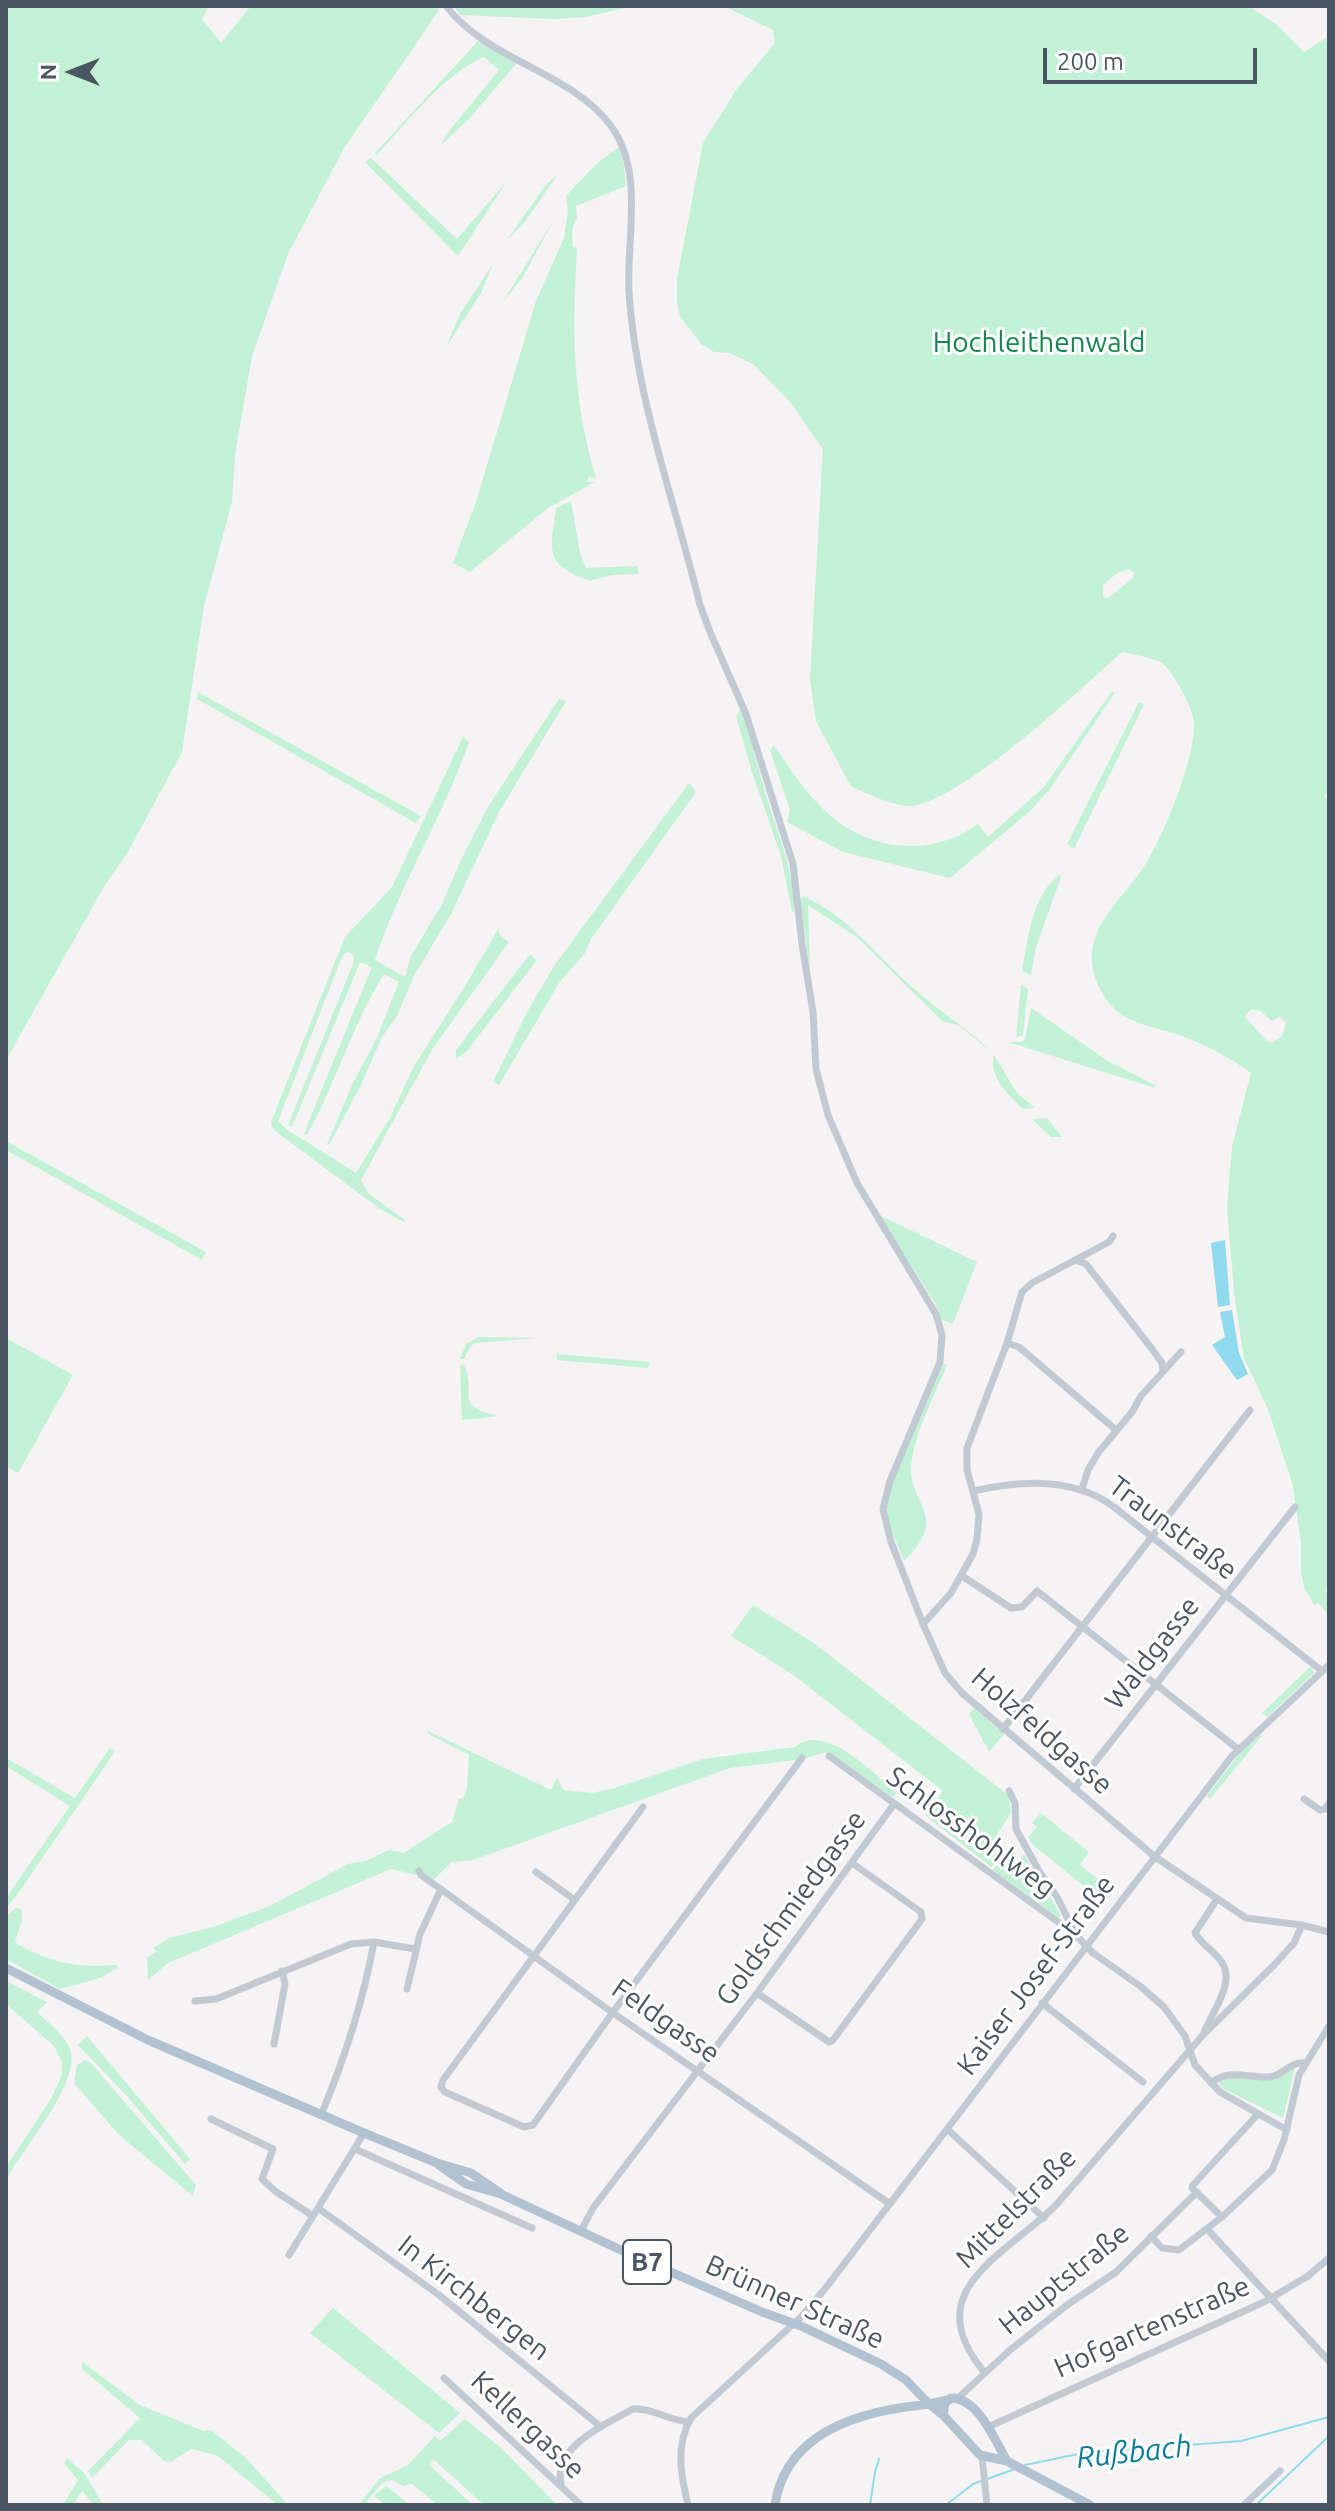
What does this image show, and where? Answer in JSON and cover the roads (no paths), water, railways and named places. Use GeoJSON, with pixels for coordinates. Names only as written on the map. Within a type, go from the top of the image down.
{"type":"FeatureCollection","features":[{"type":"Feature","properties":{"kind":"main road","name":"Brünner Straße"},"geometry":{"type":"LineString","coordinates":[[6,1968],[172,2051],[437,2163],[471,2173],[503,2195],[894,2370],[929,2404]]}},
{"type":"Feature","properties":{"kind":"main road"},"geometry":{"type":"LineString","coordinates":[[943,2415],[943,2408],[953,2399]]}},
{"type":"Feature","properties":{"kind":"main road"},"geometry":{"type":"LineString","coordinates":[[775,2505],[782,2481],[791,2465],[812,2442],[833,2427],[861,2414],[953,2399],[965,2402],[988,2427],[996,2445],[1010,2463]]}},
{"type":"Feature","properties":{"kind":"main road","name":"B7"},"geometry":{"type":"LineString","coordinates":[[929,2404],[985,2457]]}},
{"type":"Feature","properties":{"kind":"main road"},"geometry":{"type":"LineString","coordinates":[[985,2457],[995,2453],[996,2445]]}},
{"type":"Feature","properties":{"kind":"main road"},"geometry":{"type":"LineString","coordinates":[[985,2457],[1010,2463],[1090,2505]]}},
{"type":"Feature","properties":{"kind":"street","name":"Holzfeldgasse"},"geometry":{"type":"LineString","coordinates":[[446,6],[480,39],[541,74],[599,113],[614,130],[625,156],[630,188],[629,295],[643,383],[659,455],[678,515],[700,605],[746,714],[793,864],[822,1096],[836,1138],[857,1183],[926,1295],[940,1325],[943,1344],[940,1362],[890,1481],[883,1509],[891,1542],[945,1673],[962,1693],[1003,1729],[1154,1856],[1217,1899],[1249,1919],[1302,1925],[1329,1932]]}},
{"type":"Feature","properties":{"kind":"street"},"geometry":{"type":"LineString","coordinates":[[923,1624],[962,1576],[973,1554],[979,1525],[967,1470],[967,1448],[1024,1289],[1109,1242],[1113,1236]]}},
{"type":"Feature","properties":{"kind":"street"},"geometry":{"type":"LineString","coordinates":[[1077,1261],[1086,1264],[1160,1360],[1163,1371]]}},
{"type":"Feature","properties":{"kind":"street"},"geometry":{"type":"LineString","coordinates":[[1007,1343],[1019,1347],[1116,1430]]}},
{"type":"Feature","properties":{"kind":"street"},"geometry":{"type":"LineString","coordinates":[[1082,1489],[1093,1460],[1181,1352]]}},
{"type":"Feature","properties":{"kind":"street"},"geometry":{"type":"LineString","coordinates":[[1003,1729],[1250,1410]]}},
{"type":"Feature","properties":{"kind":"street","name":"Traunstraße"},"geometry":{"type":"LineString","coordinates":[[974,1491],[1035,1483],[1082,1489],[1105,1500],[1326,1668]]}},
{"type":"Feature","properties":{"kind":"street","name":"Waldgasse"},"geometry":{"type":"LineString","coordinates":[[1074,1789],[1295,1507]]}},
{"type":"Feature","properties":{"kind":"street"},"geometry":{"type":"LineString","coordinates":[[962,1576],[1011,1608],[1022,1607],[1037,1591],[1238,1749]]}},
{"type":"Feature","properties":{"kind":"street","name":"Kaiser Josef-Straße"},"geometry":{"type":"LineString","coordinates":[[689,2422],[706,2402],[824,2290],[1238,1749],[1326,1668]]}},
{"type":"Feature","properties":{"kind":"street","name":"Schlosshohlweg"},"geometry":{"type":"LineString","coordinates":[[829,1756],[1076,1935],[1164,2007],[1185,2036],[1195,2065],[1211,2083]]}},
{"type":"Feature","properties":{"kind":"street"},"geometry":{"type":"LineString","coordinates":[[643,1807],[443,2080],[441,2087],[445,2092],[529,2127],[802,1758]]}},
{"type":"Feature","properties":{"kind":"street"},"geometry":{"type":"LineString","coordinates":[[1009,1791],[1015,1803],[1016,1829],[1076,1935]]}},
{"type":"Feature","properties":{"kind":"street"},"geometry":{"type":"LineString","coordinates":[[1304,1799],[1320,1810],[1329,1803]]}},
{"type":"Feature","properties":{"kind":"street","name":"Goldschmiedgasse"},"geometry":{"type":"LineString","coordinates":[[581,2231],[593,2208],[757,1993],[894,1804]]}},
{"type":"Feature","properties":{"kind":"street"},"geometry":{"type":"LineString","coordinates":[[757,1993],[829,2042],[899,1951],[922,1919],[921,1912],[852,1863]]}},
{"type":"Feature","properties":{"kind":"street","name":"Feldgasse"},"geometry":{"type":"LineString","coordinates":[[419,1871],[613,2012],[890,2204]]}},
{"type":"Feature","properties":{"kind":"street"},"geometry":{"type":"LineString","coordinates":[[536,1872],[575,1900]]}},
{"type":"Feature","properties":{"kind":"street"},"geometry":{"type":"LineString","coordinates":[[407,1989],[415,1949],[441,1889]]}},
{"type":"Feature","properties":{"kind":"street"},"geometry":{"type":"LineString","coordinates":[[1203,2035],[1220,1998],[1226,1972],[1221,1960],[1195,1933],[1217,1899]]}},
{"type":"Feature","properties":{"kind":"street"},"geometry":{"type":"LineString","coordinates":[[1203,2035],[1294,1943],[1302,1925]]}},
{"type":"Feature","properties":{"kind":"street"},"geometry":{"type":"LineString","coordinates":[[195,2001],[212,2000],[351,1944],[374,1942],[415,1949]]}},
{"type":"Feature","properties":{"kind":"street"},"geometry":{"type":"LineString","coordinates":[[321,2115],[336,2084],[351,2039],[374,1942]]}},
{"type":"Feature","properties":{"kind":"street"},"geometry":{"type":"LineString","coordinates":[[274,2044],[285,1984],[282,1971]]}},
{"type":"Feature","properties":{"kind":"street"},"geometry":{"type":"LineString","coordinates":[[1042,2003],[1143,2082]]}},
{"type":"Feature","properties":{"kind":"street"},"geometry":{"type":"LineString","coordinates":[[1151,2236],[1162,2248],[1174,2251],[1185,2247],[1269,2174],[1287,2130],[1297,2080],[1329,2026]]}},
{"type":"Feature","properties":{"kind":"street","name":"Mittelstraße"},"geometry":{"type":"LineString","coordinates":[[985,2373],[961,2333],[959,2316],[963,2296],[973,2279],[988,2261],[1044,2218],[1203,2035]]}},
{"type":"Feature","properties":{"kind":"street"},"geometry":{"type":"LineString","coordinates":[[1287,2130],[1220,2092],[1211,2083],[1225,2074],[1273,2077],[1293,2064],[1305,2063]]}},
{"type":"Feature","properties":{"kind":"street"},"geometry":{"type":"LineString","coordinates":[[1222,2217],[1192,2188],[1258,2114]]}},
{"type":"Feature","properties":{"kind":"street"},"geometry":{"type":"LineString","coordinates":[[211,2119],[273,2149],[262,2179],[313,2216]]}},
{"type":"Feature","properties":{"kind":"street"},"geometry":{"type":"LineString","coordinates":[[947,2129],[1044,2218]]}},
{"type":"Feature","properties":{"kind":"street"},"geometry":{"type":"LineString","coordinates":[[289,2255],[364,2133]]}},
{"type":"Feature","properties":{"kind":"street"},"geometry":{"type":"LineString","coordinates":[[355,2149],[532,2228]]}},
{"type":"Feature","properties":{"kind":"street","name":"Hauptstraße"},"geometry":{"type":"LineString","coordinates":[[953,2399],[1067,2305],[1116,2272],[1197,2192]]}},
{"type":"Feature","properties":{"kind":"street","name":"In Kirchbergen"},"geometry":{"type":"LineString","coordinates":[[318,2208],[439,2295],[601,2427]]}},
{"type":"Feature","properties":{"kind":"street"},"geometry":{"type":"LineString","coordinates":[[1207,2229],[1329,2361]]}},
{"type":"Feature","properties":{"kind":"street","name":"Hofgartenstraße"},"geometry":{"type":"LineString","coordinates":[[988,2427],[1270,2298],[1316,2271],[1329,2258]]}},
{"type":"Feature","properties":{"kind":"street","name":"Kellergasse"},"geometry":{"type":"LineString","coordinates":[[444,2378],[581,2505]]}},
{"type":"Feature","properties":{"kind":"street"},"geometry":{"type":"LineString","coordinates":[[561,2484],[559,2474],[564,2460],[579,2443],[601,2427],[638,2408],[671,2420],[689,2422],[683,2435],[680,2459],[688,2505]]}},
{"type":"Feature","properties":{"kind":"street"},"geometry":{"type":"LineString","coordinates":[[985,2457],[987,2505]]}},
{"type":"Feature","properties":{"kind":"street"},"geometry":{"type":"LineString","coordinates":[[1244,2505],[1280,2471]]}},
{"type":"Feature","properties":{"kind":"water"},"geometry":{"type":"Polygon","coordinates":[[[1225,1240],[1230,1305],[1218,1307],[1211,1243],[1225,1240]]]}},
{"type":"Feature","properties":{"kind":"water"},"geometry":{"type":"Polygon","coordinates":[[[1232,1310],[1239,1353],[1248,1374],[1237,1380],[1212,1345],[1225,1337],[1220,1312],[1232,1310]]]}},
{"type":"Feature","properties":{"kind":"waterway","name":"Rußbach"},"geometry":{"type":"LineString","coordinates":[[1025,2465],[1083,2453],[1241,2441],[1329,2417]]}},
{"type":"Feature","properties":{"kind":"waterway"},"geometry":{"type":"LineString","coordinates":[[1256,2505],[1329,2436]]}},
{"type":"Feature","properties":{"kind":"waterway"},"geometry":{"type":"LineString","coordinates":[[870,2505],[879,2459]]}},
{"type":"Feature","properties":{"kind":"waterway","name":"Rußbach"},"geometry":{"type":"LineString","coordinates":[[987,2479],[1015,2469]]}},
{"type":"Feature","properties":{"kind":"waterway","name":"Rußbach"},"geometry":{"type":"LineString","coordinates":[[946,2505],[981,2481]]}},
{"type":"Feature","properties":{"kind":"park label","name":"Hochleithenwald"},"geometry":{"type":"Point","coordinates":[1039,343]}}]}
